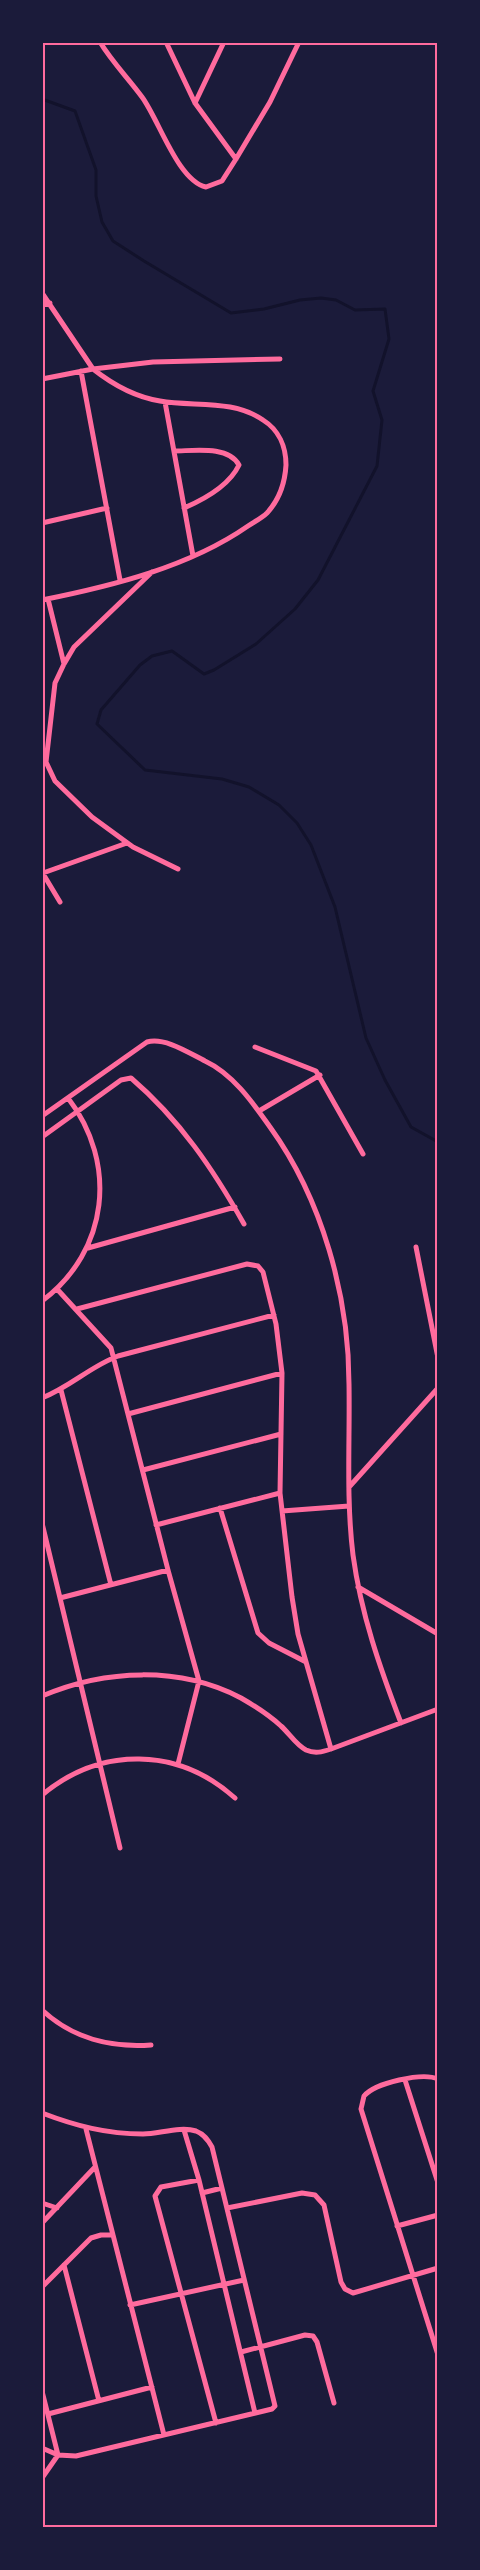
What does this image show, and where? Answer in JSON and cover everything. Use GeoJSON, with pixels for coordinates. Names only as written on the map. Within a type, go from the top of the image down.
{"type":"FeatureCollection","features":[{"type":"Feature","properties":{"kind":"street"},"geometry":{"type":"LineString","coordinates":[[100,42],[144,100],[176,158],[195,183],[206,187],[217,184],[236,159],[270,102],[296,43]]}},
{"type":"Feature","properties":{"kind":"street"},"geometry":{"type":"LineString","coordinates":[[166,42],[195,103],[236,159]]}},
{"type":"Feature","properties":{"kind":"street"},"geometry":{"type":"LineString","coordinates":[[195,103],[224,42]]}},
{"type":"Feature","properties":{"kind":"street"},"geometry":{"type":"LineString","coordinates":[[42,293],[93,368],[112,384],[165,402],[200,403],[237,408],[263,420],[280,437],[286,458],[285,483],[267,513],[227,541],[152,571],[45,599],[64,664]]}},
{"type":"Feature","properties":{"kind":"street"},"geometry":{"type":"LineString","coordinates":[[42,304],[50,303]]}},
{"type":"Feature","properties":{"kind":"street"},"geometry":{"type":"LineString","coordinates":[[42,379],[93,368],[153,362],[280,359]]}},
{"type":"Feature","properties":{"kind":"street"},"geometry":{"type":"LineString","coordinates":[[81,371],[120,580]]}},
{"type":"Feature","properties":{"kind":"street"},"geometry":{"type":"LineString","coordinates":[[165,402],[192,556]]}},
{"type":"Feature","properties":{"kind":"street"},"geometry":{"type":"LineString","coordinates":[[174,451],[218,452],[236,459],[239,465],[234,476],[220,488],[199,502],[184,508]]}},
{"type":"Feature","properties":{"kind":"street"},"geometry":{"type":"LineString","coordinates":[[42,523],[107,508]]}},
{"type":"Feature","properties":{"kind":"street"},"geometry":{"type":"LineString","coordinates":[[152,571],[74,647],[64,664],[55,683],[44,763],[61,788],[92,817],[127,843],[178,869]]}},
{"type":"Feature","properties":{"kind":"street"},"geometry":{"type":"LineString","coordinates":[[60,902],[45,881],[43,873],[127,843]]}},
{"type":"Feature","properties":{"kind":"street"},"geometry":{"type":"LineString","coordinates":[[42,1116],[148,1042],[154,1040],[164,1042],[219,1068],[259,1111],[286,1151],[304,1186],[335,1276],[344,1316],[349,1361],[349,1506],[358,1587],[374,1650],[401,1723]]}},
{"type":"Feature","properties":{"kind":"street"},"geometry":{"type":"LineString","coordinates":[[255,1047],[310,1067],[320,1075],[363,1154]]}},
{"type":"Feature","properties":{"kind":"street"},"geometry":{"type":"LineString","coordinates":[[259,1111],[320,1075]]}},
{"type":"Feature","properties":{"kind":"street"},"geometry":{"type":"LineString","coordinates":[[42,1136],[121,1080],[131,1078],[161,1105],[192,1140],[214,1171],[244,1224]]}},
{"type":"Feature","properties":{"kind":"street"},"geometry":{"type":"LineString","coordinates":[[42,1300],[57,1289],[73,1272],[88,1248],[98,1213],[99,1172],[92,1139],[78,1111],[68,1098]]}},
{"type":"Feature","properties":{"kind":"street"},"geometry":{"type":"LineString","coordinates":[[88,1248],[234,1207]]}},
{"type":"Feature","properties":{"kind":"street"},"geometry":{"type":"LineString","coordinates":[[416,1247],[438,1358]]}},
{"type":"Feature","properties":{"kind":"street"},"geometry":{"type":"LineString","coordinates":[[77,1309],[251,1264],[264,1272],[274,1315],[282,1374],[280,1492],[295,1615],[306,1662],[331,1749]]}},
{"type":"Feature","properties":{"kind":"street"},"geometry":{"type":"LineString","coordinates":[[57,1289],[107,1341],[114,1358],[156,1525],[199,1681],[178,1764]]}},
{"type":"Feature","properties":{"kind":"street"},"geometry":{"type":"LineString","coordinates":[[42,1398],[61,1390],[94,1367],[114,1358],[274,1315]]}},
{"type":"Feature","properties":{"kind":"street"},"geometry":{"type":"LineString","coordinates":[[128,1414],[282,1374]]}},
{"type":"Feature","properties":{"kind":"street"},"geometry":{"type":"LineString","coordinates":[[349,1486],[438,1388]]}},
{"type":"Feature","properties":{"kind":"street"},"geometry":{"type":"LineString","coordinates":[[61,1390],[111,1585]]}},
{"type":"Feature","properties":{"kind":"street"},"geometry":{"type":"LineString","coordinates":[[142,1470],[281,1434]]}},
{"type":"Feature","properties":{"kind":"street"},"geometry":{"type":"LineString","coordinates":[[156,1525],[280,1492]]}},
{"type":"Feature","properties":{"kind":"street"},"geometry":{"type":"LineString","coordinates":[[282,1511],[349,1506]]}},
{"type":"Feature","properties":{"kind":"street"},"geometry":{"type":"LineString","coordinates":[[220,1508],[258,1633],[269,1643],[306,1662]]}},
{"type":"Feature","properties":{"kind":"street"},"geometry":{"type":"LineString","coordinates":[[43,1527],[120,1848]]}},
{"type":"Feature","properties":{"kind":"street"},"geometry":{"type":"LineString","coordinates":[[60,1598],[168,1570]]}},
{"type":"Feature","properties":{"kind":"street"},"geometry":{"type":"LineString","coordinates":[[358,1587],[438,1634]]}},
{"type":"Feature","properties":{"kind":"street"},"geometry":{"type":"LineString","coordinates":[[42,1696],[80,1682],[130,1675],[162,1676],[199,1681],[254,1706],[280,1725],[306,1750],[320,1752],[438,1709]]}},
{"type":"Feature","properties":{"kind":"street"},"geometry":{"type":"LineString","coordinates":[[42,1795],[74,1774],[100,1764],[141,1759],[178,1764],[205,1775],[235,1798]]}},
{"type":"Feature","properties":{"kind":"street"},"geometry":{"type":"LineString","coordinates":[[42,2010],[66,2028],[89,2038],[120,2046],[151,2045]]}},
{"type":"Feature","properties":{"kind":"street"},"geometry":{"type":"LineString","coordinates":[[438,2080],[425,2076],[371,2089],[364,2096],[361,2104],[438,2355]]}},
{"type":"Feature","properties":{"kind":"street"},"geometry":{"type":"LineString","coordinates":[[405,2080],[438,2183]]}},
{"type":"Feature","properties":{"kind":"street"},"geometry":{"type":"LineString","coordinates":[[42,2113],[86,2129],[115,2134],[145,2134],[184,2130],[201,2133],[209,2142],[275,2406],[272,2410],[76,2456],[58,2455],[42,2448]]}},
{"type":"Feature","properties":{"kind":"street"},"geometry":{"type":"LineString","coordinates":[[86,2129],[164,2435]]}},
{"type":"Feature","properties":{"kind":"street"},"geometry":{"type":"LineString","coordinates":[[184,2130],[199,2180],[255,2413]]}},
{"type":"Feature","properties":{"kind":"street"},"geometry":{"type":"LineString","coordinates":[[42,2223],[95,2167]]}},
{"type":"Feature","properties":{"kind":"street"},"geometry":{"type":"LineString","coordinates":[[199,2180],[160,2187],[155,2196],[216,2423]]}},
{"type":"Feature","properties":{"kind":"street"},"geometry":{"type":"LineString","coordinates":[[202,2193],[222,2188]]}},
{"type":"Feature","properties":{"kind":"street"},"geometry":{"type":"LineString","coordinates":[[226,2208],[311,2193],[319,2197],[324,2205],[341,2282],[345,2289],[357,2293],[438,2268]]}},
{"type":"Feature","properties":{"kind":"street"},"geometry":{"type":"LineString","coordinates":[[42,2202],[57,2208]]}},
{"type":"Feature","properties":{"kind":"street"},"geometry":{"type":"LineString","coordinates":[[397,2226],[438,2215]]}},
{"type":"Feature","properties":{"kind":"street"},"geometry":{"type":"LineString","coordinates":[[42,2287],[91,2238],[101,2235],[113,2235]]}},
{"type":"Feature","properties":{"kind":"street"},"geometry":{"type":"LineString","coordinates":[[64,2265],[99,2400]]}},
{"type":"Feature","properties":{"kind":"street"},"geometry":{"type":"LineString","coordinates":[[130,2305],[244,2280]]}},
{"type":"Feature","properties":{"kind":"street"},"geometry":{"type":"LineString","coordinates":[[241,2352],[305,2335],[312,2336],[317,2342],[334,2403]]}},
{"type":"Feature","properties":{"kind":"street"},"geometry":{"type":"LineString","coordinates":[[48,2414],[152,2387]]}},
{"type":"Feature","properties":{"kind":"street"},"geometry":{"type":"LineString","coordinates":[[42,2391],[58,2455],[42,2478]]}},
{"type":"Feature","properties":{"kind":"waterway"},"geometry":{"type":"LineString","coordinates":[[42,99],[75,111],[96,170],[96,196],[102,222],[113,241],[144,261],[231,313],[321,298],[336,300],[355,310],[385,309],[389,339],[373,391],[382,420],[377,466],[318,580],[295,609],[256,644],[214,670],[204,674],[172,651],[152,656],[140,665],[101,710],[97,724],[145,770],[222,779],[249,787],[279,805],[297,823],[311,845],[335,907],[366,1038],[385,1080],[411,1127],[438,1142]]}}]}
